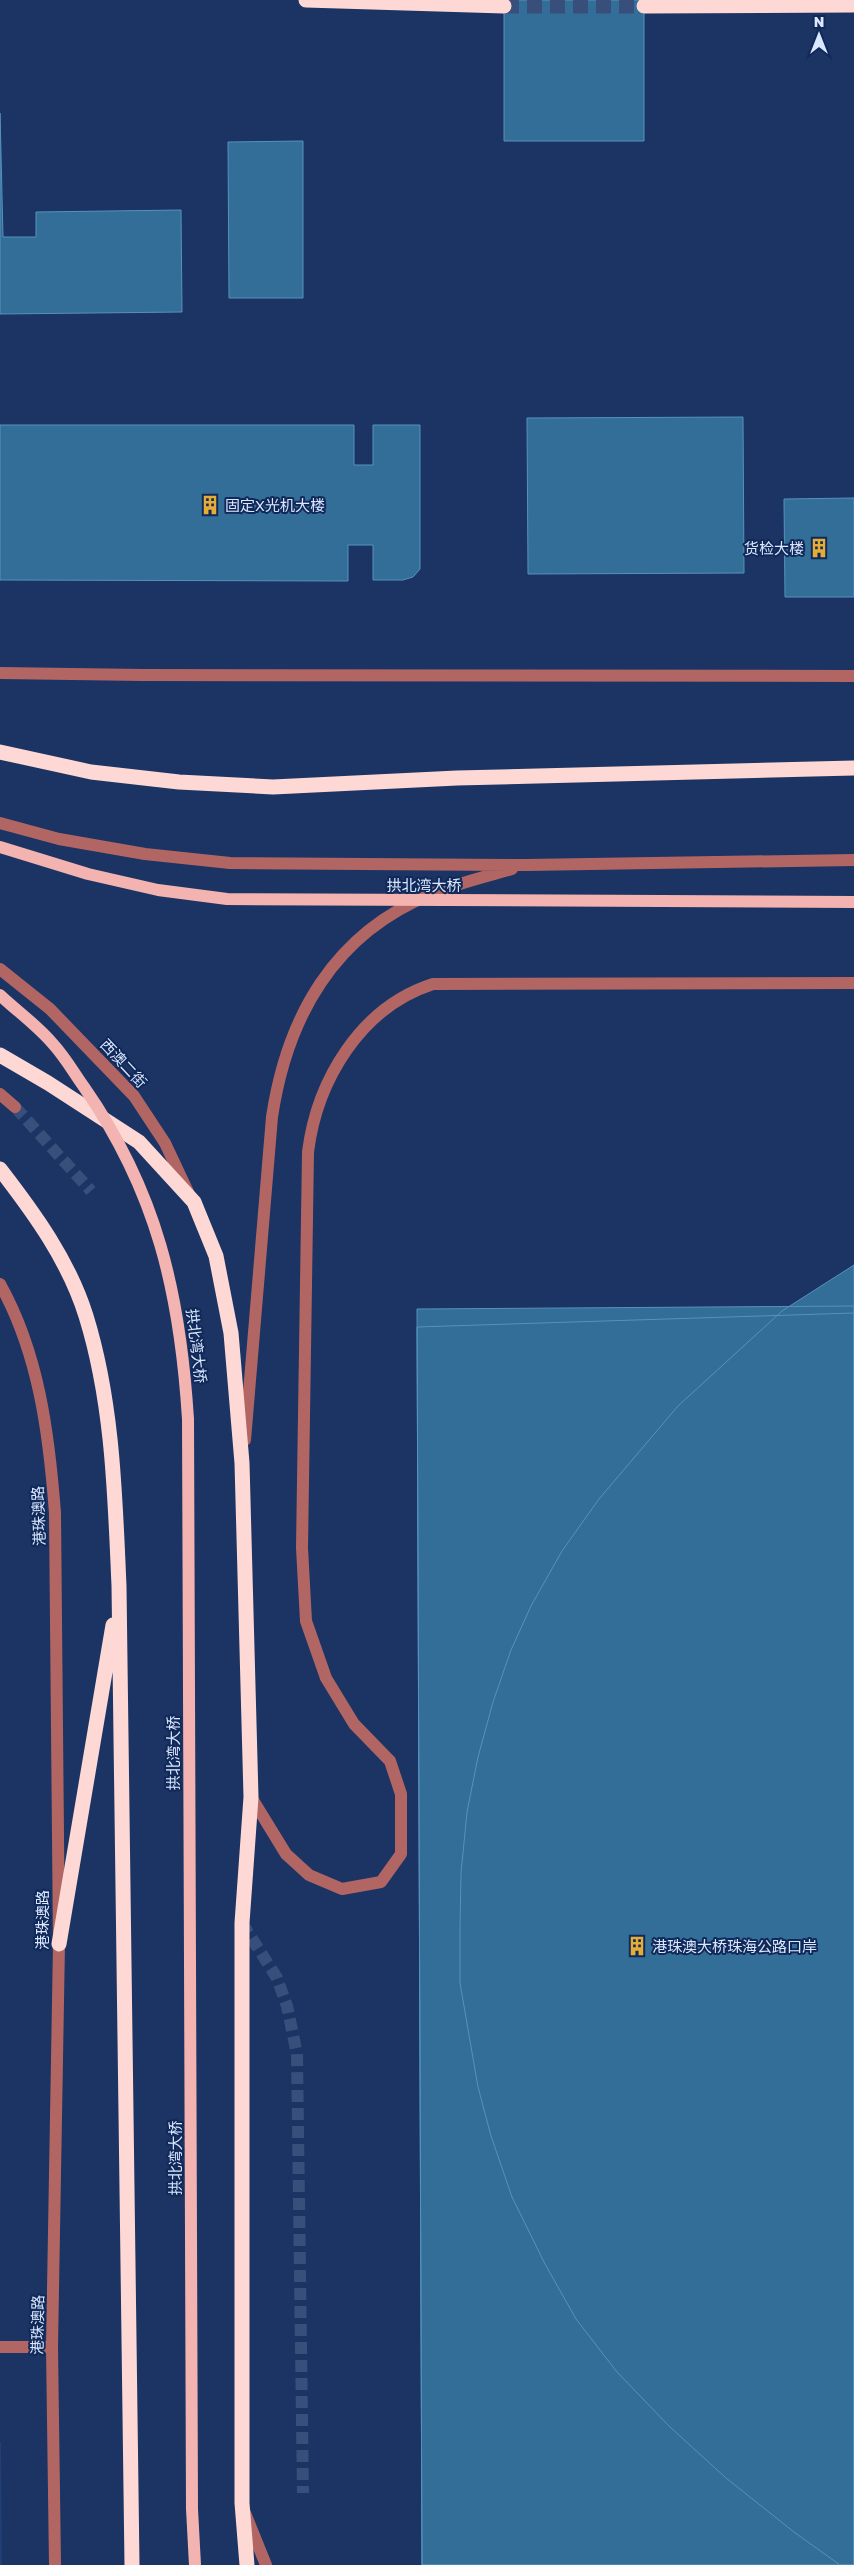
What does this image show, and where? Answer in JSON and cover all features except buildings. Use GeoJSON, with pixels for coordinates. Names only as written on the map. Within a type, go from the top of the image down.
{"type":"FeatureCollection","features":[{"type":"Feature","properties":{"kind":"highway"},"geometry":{"type":"LineString","coordinates":[[306,0],[504,6]]}},
{"type":"Feature","properties":{"kind":"highway"},"geometry":{"type":"LineString","coordinates":[[780,5],[802,0]]}},
{"type":"Feature","properties":{"kind":"highway"},"geometry":{"type":"LineString","coordinates":[[644,6],[854,5]]}},
{"type":"Feature","properties":{"kind":"highway"},"geometry":{"type":"LineString","coordinates":[[0,752],[91,772],[179,782],[273,787],[458,778],[854,768]]}},
{"type":"Feature","properties":{"kind":"highway"},"geometry":{"type":"LineString","coordinates":[[0,1055],[48,1083],[140,1142],[194,1202],[216,1256],[231,1333],[242,1463],[251,1797],[242,1923],[242,2503],[247,2565]]}},
{"type":"Feature","properties":{"kind":"highway"},"geometry":{"type":"LineString","coordinates":[[0,1169],[36,1216],[63,1263],[86,1315],[107,1413],[114,1481],[119,1586],[132,2565]]}},
{"type":"Feature","properties":{"kind":"highway"},"geometry":{"type":"LineString","coordinates":[[59,1944],[119,1586]]}},
{"type":"Feature","properties":{"kind":"main road","name":"拱北湾大桥"},"geometry":{"type":"LineString","coordinates":[[0,847],[96,876],[158,890],[227,899],[854,902]]}},
{"type":"Feature","properties":{"kind":"main road","name":"拱北湾大桥"},"geometry":{"type":"LineString","coordinates":[[0,995],[54,1044],[102,1114],[131,1165],[163,1247],[184,1356],[188,1419],[192,2489],[195,2565]]}},
{"type":"Feature","properties":{"kind":"street"},"geometry":{"type":"LineString","coordinates":[[0,673],[854,676]]}},
{"type":"Feature","properties":{"kind":"street"},"geometry":{"type":"LineString","coordinates":[[0,822],[59,839],[145,854],[230,863],[526,865],[854,860]]}},
{"type":"Feature","properties":{"kind":"street"},"geometry":{"type":"LineString","coordinates":[[242,1463],[272,1117],[278,1078],[291,1035],[318,985],[342,955],[382,920],[431,894],[526,865]]}},
{"type":"Feature","properties":{"kind":"street","name":"西澳二街"},"geometry":{"type":"LineString","coordinates":[[0,969],[50,1009],[134,1096],[165,1143],[194,1202]]}},
{"type":"Feature","properties":{"kind":"street"},"geometry":{"type":"LineString","coordinates":[[251,1797],[286,1854],[309,1875],[342,1889],[381,1882],[401,1854],[401,1794],[390,1762],[354,1724],[326,1678],[306,1621],[302,1548],[308,1152],[312,1124],[323,1094],[349,1046],[373,1018],[397,1000],[414,990],[433,984],[854,983]]}},
{"type":"Feature","properties":{"kind":"street"},"geometry":{"type":"LineString","coordinates":[[0,1094],[15,1107]]}},
{"type":"Feature","properties":{"kind":"street","name":"港珠澳路"},"geometry":{"type":"LineString","coordinates":[[0,1284],[23,1336],[39,1388],[50,1446],[55,1513],[59,1944],[52,2347],[55,2565]]}},
{"type":"Feature","properties":{"kind":"street"},"geometry":{"type":"LineString","coordinates":[[0,2347],[52,2347]]}},
{"type":"Feature","properties":{"kind":"street"},"geometry":{"type":"LineString","coordinates":[[242,2503],[266,2565]]}},
{"type":"Feature","properties":{"kind":"shaded area"},"geometry":{"type":"Polygon","coordinates":[[[1,2442],[2,2565],[0,2565],[1,2442]]]}},
{"type":"Feature","properties":{"kind":"tunnel"},"geometry":{"type":"LineString","coordinates":[[504,6],[644,6]]}},
{"type":"Feature","properties":{"kind":"tunnel"},"geometry":{"type":"LineString","coordinates":[[15,1107],[91,1191]]}},
{"type":"Feature","properties":{"kind":"tunnel"},"geometry":{"type":"LineString","coordinates":[[242,1923],[277,1978],[287,2006],[297,2054],[303,2493]]}},
{"type":"Feature","properties":{"kind":"place","name":"固定X光机大楼"},"geometry":{"type":"Point","coordinates":[210,505]}},
{"type":"Feature","properties":{"kind":"place","name":"货检大楼"},"geometry":{"type":"Point","coordinates":[819,548]}},
{"type":"Feature","properties":{"kind":"place","name":"港珠澳大桥珠海公路口岸"},"geometry":{"type":"Point","coordinates":[637,1946]}}]}
